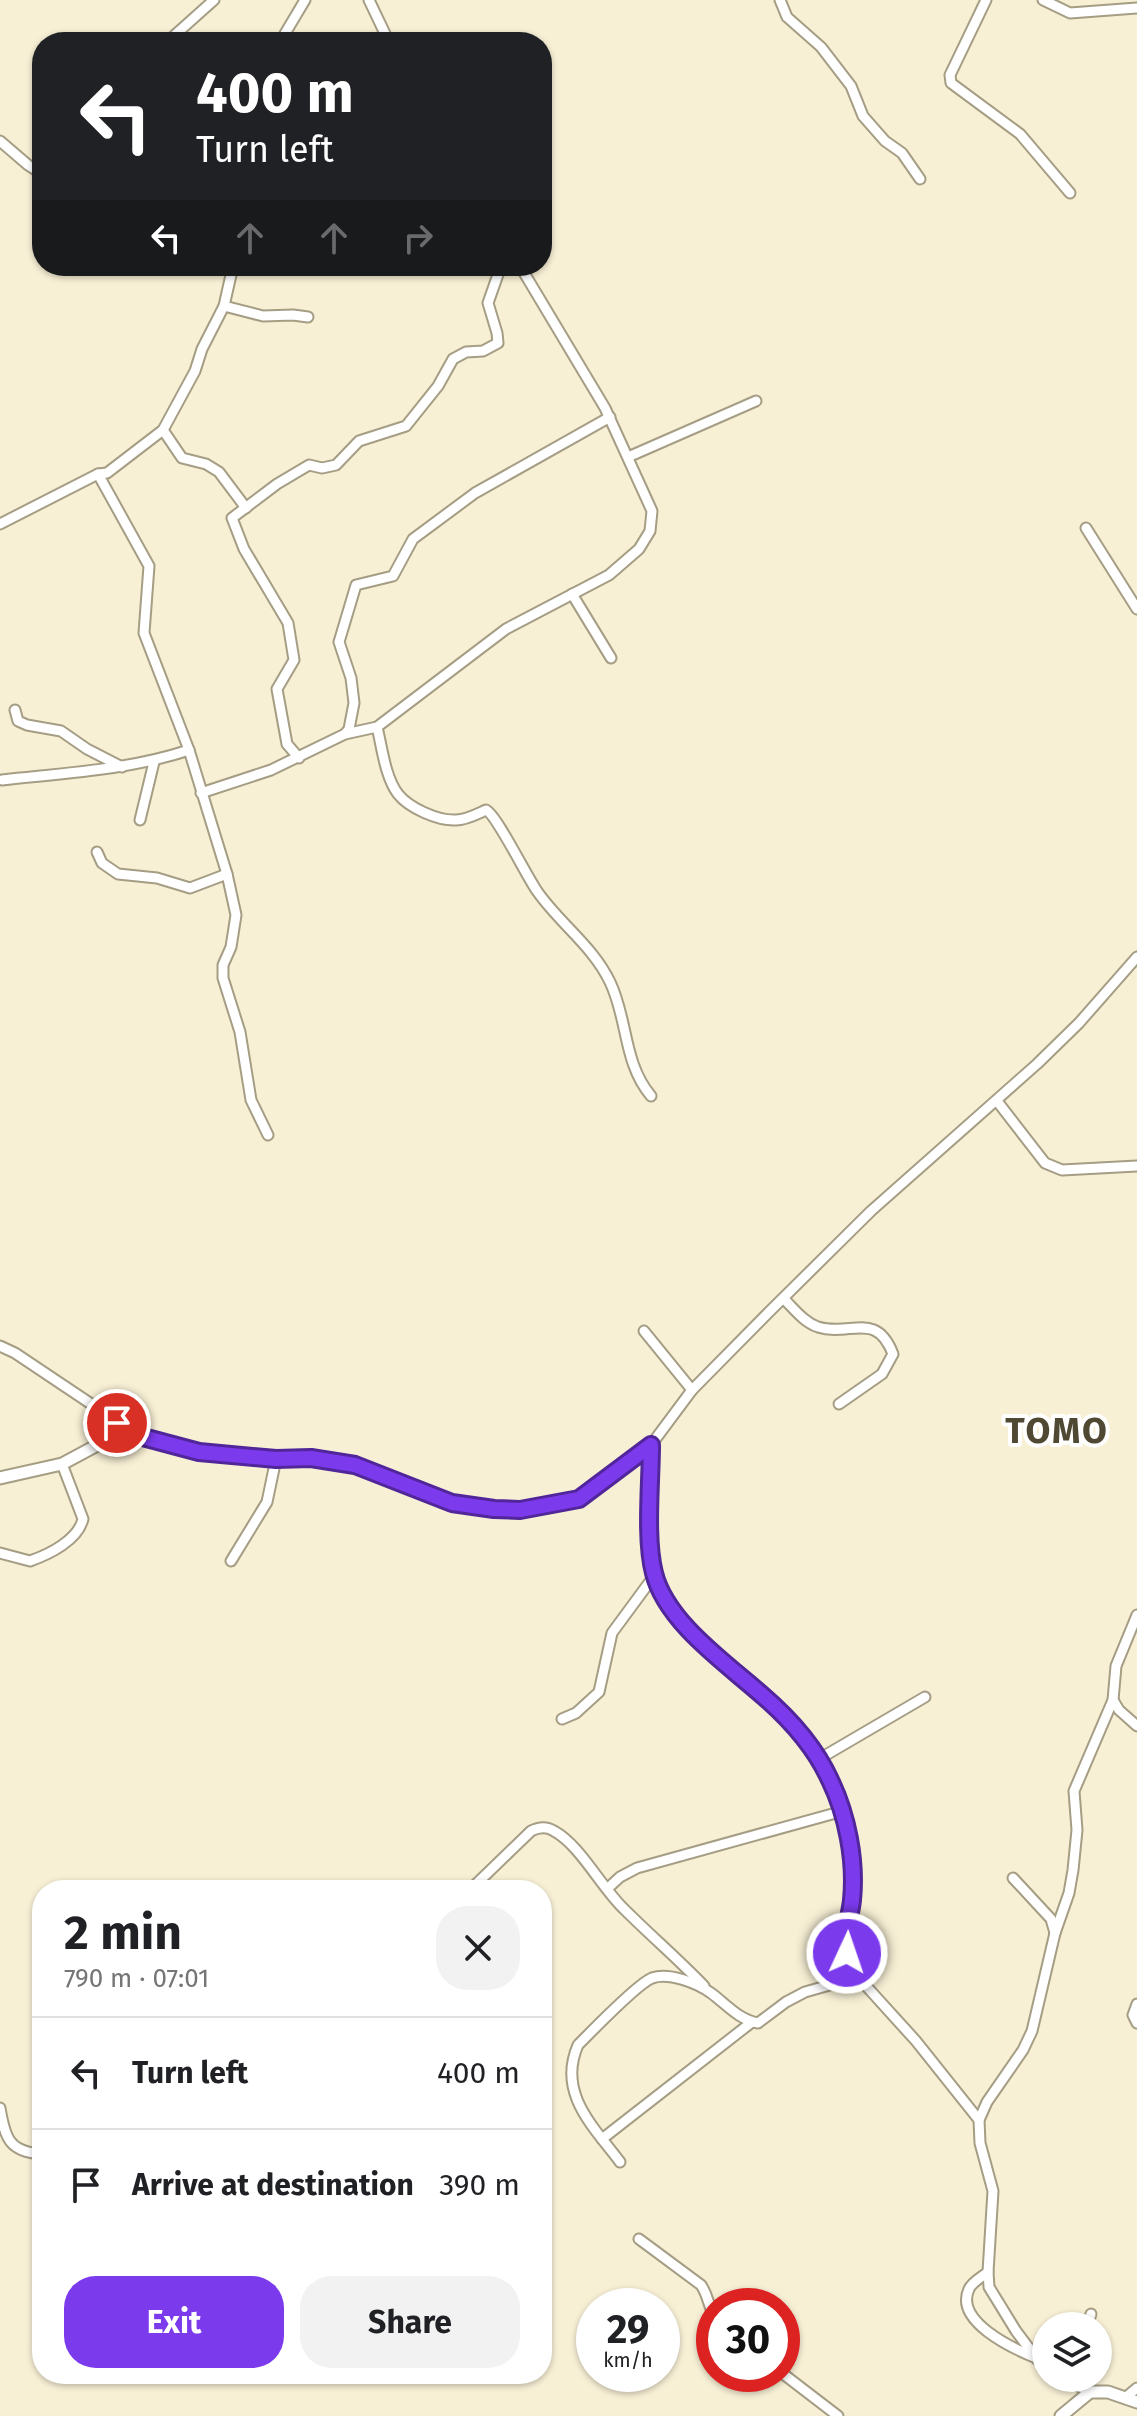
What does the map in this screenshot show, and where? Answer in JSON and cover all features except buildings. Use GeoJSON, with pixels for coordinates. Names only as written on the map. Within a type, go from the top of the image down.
{"type":"FeatureCollection","features":[{"type":"Feature","properties":{"kind":"street"},"geometry":{"type":"LineString","coordinates":[[178,32],[214,0]]}},
{"type":"Feature","properties":{"kind":"street"},"geometry":{"type":"LineString","coordinates":[[286,32],[305,0]]}},
{"type":"Feature","properties":{"kind":"street"},"geometry":{"type":"LineString","coordinates":[[369,0],[384,32]]}},
{"type":"Feature","properties":{"kind":"street"},"geometry":{"type":"LineString","coordinates":[[780,0],[787,17],[821,47],[851,86],[863,116],[885,141],[902,153],[920,179]]}},
{"type":"Feature","properties":{"kind":"street"},"geometry":{"type":"LineString","coordinates":[[986,0],[950,75],[951,83],[1020,134],[1070,193]]}},
{"type":"Feature","properties":{"kind":"street"},"geometry":{"type":"LineString","coordinates":[[1043,0],[1070,13],[1137,8]]}},
{"type":"Feature","properties":{"kind":"street"},"geometry":{"type":"LineString","coordinates":[[0,141],[32,168]]}},
{"type":"Feature","properties":{"kind":"street"},"geometry":{"type":"LineString","coordinates":[[0,524],[98,474],[107,473],[163,430],[195,371],[202,349],[224,306],[231,276]]}},
{"type":"Feature","properties":{"kind":"street"},"geometry":{"type":"LineString","coordinates":[[299,758],[287,744],[277,689],[294,660],[288,623],[244,549],[232,518],[277,484],[309,465],[322,468],[336,465],[359,441],[406,426],[438,386],[453,359],[466,352],[483,351],[498,343],[488,303],[497,276]]}},
{"type":"Feature","properties":{"kind":"street"},"geometry":{"type":"LineString","coordinates":[[201,793],[299,758],[345,734],[377,727],[506,629],[609,575],[639,549],[650,531],[652,511],[610,417],[526,276]]}},
{"type":"Feature","properties":{"kind":"street"},"geometry":{"type":"LineString","coordinates":[[224,306],[263,316],[308,317]]}},
{"type":"Feature","properties":{"kind":"street"},"geometry":{"type":"LineString","coordinates":[[628,457],[756,401]]}},
{"type":"Feature","properties":{"kind":"street"},"geometry":{"type":"LineString","coordinates":[[345,734],[349,729],[354,703],[351,678],[339,642],[356,585],[393,576],[413,539],[475,493],[610,417]]}},
{"type":"Feature","properties":{"kind":"street"},"geometry":{"type":"LineString","coordinates":[[163,430],[182,458],[206,464],[219,472],[246,508]]}},
{"type":"Feature","properties":{"kind":"street"},"geometry":{"type":"LineString","coordinates":[[98,474],[149,566],[144,633],[189,750],[227,874],[236,915],[231,947],[223,965],[223,978],[240,1032],[251,1100],[268,1135]]}},
{"type":"Feature","properties":{"kind":"street"},"geometry":{"type":"LineString","coordinates":[[1086,528],[1133,594],[1137,609]]}},
{"type":"Feature","properties":{"kind":"street"},"geometry":{"type":"LineString","coordinates":[[572,594],[611,658]]}},
{"type":"Feature","properties":{"kind":"street"},"geometry":{"type":"LineString","coordinates":[[15,710],[18,721],[61,731],[122,767]]}},
{"type":"Feature","properties":{"kind":"street"},"geometry":{"type":"LineString","coordinates":[[377,727],[399,795],[421,810],[447,819],[458,820],[486,810],[494,815],[500,831],[524,866],[536,891],[575,932],[609,979],[635,1071],[651,1096]]}},
{"type":"Feature","properties":{"kind":"street"},"geometry":{"type":"LineString","coordinates":[[2,780],[154,762],[189,750]]}},
{"type":"Feature","properties":{"kind":"street"},"geometry":{"type":"LineString","coordinates":[[140,820],[154,762]]}},
{"type":"Feature","properties":{"kind":"street"},"geometry":{"type":"LineString","coordinates":[[97,852],[102,863],[118,874],[157,878],[190,888],[227,874]]}},
{"type":"Feature","properties":{"kind":"street"},"geometry":{"type":"LineString","coordinates":[[0,1346],[139,1436],[199,1452],[276,1459],[311,1458],[355,1465],[452,1503],[494,1509],[520,1510],[579,1499],[651,1445],[692,1390],[871,1211],[997,1101],[1079,1023],[1137,957]]}},
{"type":"Feature","properties":{"kind":"street"},"geometry":{"type":"LineString","coordinates":[[997,1101],[1045,1163],[1053,1168],[1137,1166]]}},
{"type":"Feature","properties":{"kind":"street"},"geometry":{"type":"LineString","coordinates":[[784,1299],[804,1320],[815,1326],[829,1330],[858,1326],[879,1331],[889,1341],[893,1354],[882,1374],[839,1404]]}},
{"type":"Feature","properties":{"kind":"street"},"geometry":{"type":"LineString","coordinates":[[644,1331],[692,1390]]}},
{"type":"Feature","properties":{"kind":"street"},"geometry":{"type":"LineString","coordinates":[[0,1478],[62,1464],[103,1442],[139,1436]]}},
{"type":"Feature","properties":{"kind":"street"},"geometry":{"type":"LineString","coordinates":[[651,1445],[650,1549],[654,1576],[681,1620],[779,1711],[804,1737],[819,1759],[843,1811],[852,1885],[852,1902],[844,1938],[847,1953],[858,1977],[916,2041],[979,2120]]}},
{"type":"Feature","properties":{"kind":"street"},"geometry":{"type":"LineString","coordinates":[[231,1561],[267,1502],[276,1459]]}},
{"type":"Feature","properties":{"kind":"street"},"geometry":{"type":"LineString","coordinates":[[0,1553],[30,1561],[74,1536],[81,1527],[83,1519],[62,1464]]}},
{"type":"Feature","properties":{"kind":"street"},"geometry":{"type":"LineString","coordinates":[[562,1719],[576,1713],[599,1692],[612,1633],[654,1576]]}},
{"type":"Feature","properties":{"kind":"street"},"geometry":{"type":"LineString","coordinates":[[1032,2352],[989,2287],[993,2191],[980,2143],[979,2120],[1032,2031],[1055,1933],[1069,1893],[1077,1830],[1074,1791],[1113,1700],[1116,1666],[1137,1615]]}},
{"type":"Feature","properties":{"kind":"street"},"geometry":{"type":"LineString","coordinates":[[819,1759],[925,1697]]}},
{"type":"Feature","properties":{"kind":"street"},"geometry":{"type":"LineString","coordinates":[[1113,1700],[1137,1726]]}},
{"type":"Feature","properties":{"kind":"street"},"geometry":{"type":"LineString","coordinates":[[607,1889],[637,1868],[843,1811]]}},
{"type":"Feature","properties":{"kind":"street"},"geometry":{"type":"LineString","coordinates":[[480,1880],[531,1831],[547,1828],[568,1840],[607,1889],[709,1991],[752,2022],[758,2023],[805,1992],[858,1977]]}},
{"type":"Feature","properties":{"kind":"street"},"geometry":{"type":"LineString","coordinates":[[1013,1878],[1051,1919],[1055,1933]]}},
{"type":"Feature","properties":{"kind":"street"},"geometry":{"type":"LineString","coordinates":[[620,2162],[576,2103],[571,2068],[578,2045],[649,1979],[673,1978],[709,1991]]}},
{"type":"Feature","properties":{"kind":"street"},"geometry":{"type":"LineString","coordinates":[[1137,2004],[1133,2015],[1137,2023]]}},
{"type":"Feature","properties":{"kind":"street"},"geometry":{"type":"LineString","coordinates":[[602,2139],[752,2022]]}},
{"type":"Feature","properties":{"kind":"street"},"geometry":{"type":"LineString","coordinates":[[0,2108],[7,2139],[14,2147],[32,2153]]}},
{"type":"Feature","properties":{"kind":"street"},"geometry":{"type":"LineString","coordinates":[[639,2239],[703,2288]]}},
{"type":"Feature","properties":{"kind":"street"},"geometry":{"type":"LineString","coordinates":[[988,2272],[969,2287],[966,2301],[975,2319],[992,2336],[1032,2356]]}},
{"type":"Feature","properties":{"kind":"street"},"geometry":{"type":"LineString","coordinates":[[800,2387],[838,2416]]}},
{"type":"Feature","properties":{"kind":"street"},"geometry":{"type":"LineString","coordinates":[[1125,2398],[1137,2388]]}},
{"type":"Feature","properties":{"kind":"street"},"geometry":{"type":"LineString","coordinates":[[1061,2416],[1090,2392]]}},
{"type":"Feature","properties":{"kind":"street"},"geometry":{"type":"LineString","coordinates":[[1108,2392],[1137,2402]]}},
{"type":"Feature","properties":{"kind":"district","name":"TOMO"},"geometry":{"type":"Point","coordinates":[1057,1430]}},
{"type":"Feature","properties":{"kind":"route"},"geometry":{"type":"LineString","coordinates":[[117,1423],[139,1436],[199,1452],[276,1459],[311,1458],[355,1465],[452,1503],[494,1509],[520,1510],[579,1499],[651,1445],[650,1549],[654,1576],[681,1620],[804,1737],[830,1779],[843,1811],[852,1885],[852,1902],[844,1938],[847,1953]]}}]}
